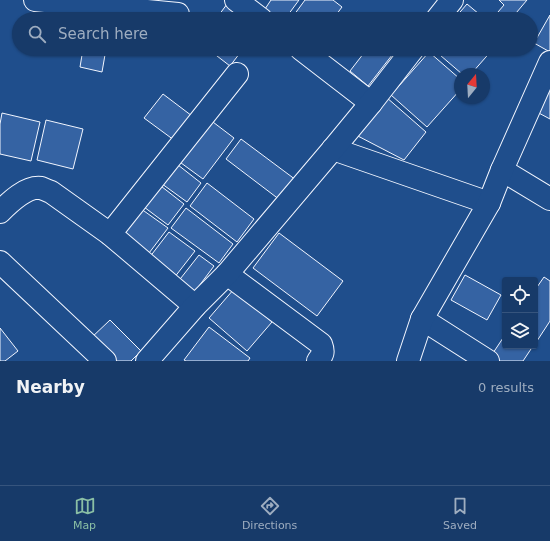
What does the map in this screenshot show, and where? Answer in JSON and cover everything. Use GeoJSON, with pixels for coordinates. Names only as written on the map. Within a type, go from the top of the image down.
{"type":"FeatureCollection","features":[{"type":"Feature","properties":{"kind":"street"},"geometry":{"type":"LineString","coordinates":[[36,0],[158,12]]}},
{"type":"Feature","properties":{"kind":"street"},"geometry":{"type":"LineString","coordinates":[[236,0],[252,12]]}},
{"type":"Feature","properties":{"kind":"street"},"geometry":{"type":"LineString","coordinates":[[443,12],[452,0]]}},
{"type":"Feature","properties":{"kind":"street"},"geometry":{"type":"LineString","coordinates":[[310,56],[371,103]]}},
{"type":"Feature","properties":{"kind":"street"},"geometry":{"type":"LineString","coordinates":[[148,361],[196,306],[227,274],[333,149],[408,56]]}},
{"type":"Feature","properties":{"kind":"street"},"geometry":{"type":"LineString","coordinates":[[408,361],[422,319],[489,202],[550,62]]}},
{"type":"Feature","properties":{"kind":"street"},"geometry":{"type":"LineString","coordinates":[[110,234],[237,74]]}},
{"type":"Feature","properties":{"kind":"street"},"geometry":{"type":"LineString","coordinates":[[333,149],[489,202]]}},
{"type":"Feature","properties":{"kind":"street"},"geometry":{"type":"LineString","coordinates":[[502,170],[550,199]]}},
{"type":"Feature","properties":{"kind":"street"},"geometry":{"type":"LineString","coordinates":[[0,212],[19,195],[29,190],[41,188],[51,192],[110,234],[196,306]]}},
{"type":"Feature","properties":{"kind":"street"},"geometry":{"type":"LineString","coordinates":[[0,262],[105,361]]}},
{"type":"Feature","properties":{"kind":"street"},"geometry":{"type":"LineString","coordinates":[[227,274],[321,344],[323,355],[318,361]]}},
{"type":"Feature","properties":{"kind":"street"},"geometry":{"type":"LineString","coordinates":[[422,319],[488,361]]}},
{"type":"Feature","properties":{"kind":"building"},"geometry":{"type":"Polygon","coordinates":[[[230,0],[247,12],[221,12],[230,0]]]}},
{"type":"Feature","properties":{"kind":"building"},"geometry":{"type":"Polygon","coordinates":[[[271,0],[299,0],[290,12],[269,12],[265,9],[271,0]]]}},
{"type":"Feature","properties":{"kind":"building"},"geometry":{"type":"Polygon","coordinates":[[[305,0],[333,0],[342,7],[338,12],[296,12],[305,0]]]}},
{"type":"Feature","properties":{"kind":"building"},"geometry":{"type":"Polygon","coordinates":[[[499,0],[527,0],[517,12],[498,12],[504,5],[499,0]]]}},
{"type":"Feature","properties":{"kind":"building"},"geometry":{"type":"Polygon","coordinates":[[[467,4],[477,12],[460,12],[467,4]]]}},
{"type":"Feature","properties":{"kind":"building"},"geometry":{"type":"Polygon","coordinates":[[[550,15],[550,52],[538,45],[538,36],[550,15]]]}},
{"type":"Feature","properties":{"kind":"building"},"geometry":{"type":"Polygon","coordinates":[[[82,56],[105,56],[102,72],[80,67],[82,56]]]}},
{"type":"Feature","properties":{"kind":"building"},"geometry":{"type":"Polygon","coordinates":[[[217,56],[238,56],[230,66],[217,56]]]}},
{"type":"Feature","properties":{"kind":"building"},"geometry":{"type":"Polygon","coordinates":[[[362,56],[391,56],[368,86],[350,71],[362,56]]]}},
{"type":"Feature","properties":{"kind":"building"},"geometry":{"type":"Polygon","coordinates":[[[425,56],[434,56],[454,74],[454,97],[427,127],[391,95],[425,56]]]}},
{"type":"Feature","properties":{"kind":"building"},"geometry":{"type":"Polygon","coordinates":[[[441,56],[487,56],[476,68],[455,68],[441,56]]]}},
{"type":"Feature","properties":{"kind":"building"},"geometry":{"type":"Polygon","coordinates":[[[550,84],[550,119],[535,111],[550,84]]]}},
{"type":"Feature","properties":{"kind":"building"},"geometry":{"type":"Polygon","coordinates":[[[163,94],[196,119],[178,143],[144,118],[163,94]]]}},
{"type":"Feature","properties":{"kind":"building"},"geometry":{"type":"Polygon","coordinates":[[[386,97],[426,132],[404,160],[354,134],[386,97]]]}},
{"type":"Feature","properties":{"kind":"building"},"geometry":{"type":"Polygon","coordinates":[[[2,113],[40,122],[31,161],[0,154],[0,124],[2,113]]]}},
{"type":"Feature","properties":{"kind":"building"},"geometry":{"type":"Polygon","coordinates":[[[209,119],[234,138],[203,179],[177,160],[209,119]]]}},
{"type":"Feature","properties":{"kind":"building"},"geometry":{"type":"Polygon","coordinates":[[[46,120],[83,129],[73,169],[37,160],[46,120]]]}},
{"type":"Feature","properties":{"kind":"building"},"geometry":{"type":"Polygon","coordinates":[[[241,139],[296,180],[280,200],[226,159],[241,139]]]}},
{"type":"Feature","properties":{"kind":"building"},"geometry":{"type":"Polygon","coordinates":[[[173,161],[201,183],[187,202],[158,181],[173,161]]]}},
{"type":"Feature","properties":{"kind":"building"},"geometry":{"type":"Polygon","coordinates":[[[157,183],[184,204],[168,225],[140,204],[157,183]]]}},
{"type":"Feature","properties":{"kind":"building"},"geometry":{"type":"Polygon","coordinates":[[[207,183],[254,219],[237,242],[190,206],[207,183]]]}},
{"type":"Feature","properties":{"kind":"building"},"geometry":{"type":"Polygon","coordinates":[[[137,206],[168,228],[146,257],[116,234],[137,206]]]}},
{"type":"Feature","properties":{"kind":"building"},"geometry":{"type":"Polygon","coordinates":[[[186,208],[233,244],[219,263],[171,228],[186,208]]]}},
{"type":"Feature","properties":{"kind":"building"},"geometry":{"type":"Polygon","coordinates":[[[169,232],[195,251],[174,278],[149,258],[169,232]]]}},
{"type":"Feature","properties":{"kind":"building"},"geometry":{"type":"Polygon","coordinates":[[[279,233],[343,281],[317,316],[253,268],[279,233]]]}},
{"type":"Feature","properties":{"kind":"building"},"geometry":{"type":"Polygon","coordinates":[[[199,255],[214,266],[193,294],[177,283],[199,255]]]}},
{"type":"Feature","properties":{"kind":"building"},"geometry":{"type":"Polygon","coordinates":[[[465,275],[501,295],[487,320],[451,300],[465,275]]]}},
{"type":"Feature","properties":{"kind":"building"},"geometry":{"type":"Polygon","coordinates":[[[544,277],[550,281],[550,321],[538,339],[538,313],[538,286],[544,277]]]}},
{"type":"Feature","properties":{"kind":"building"},"geometry":{"type":"Polygon","coordinates":[[[234,289],[272,322],[247,351],[209,318],[234,289]]]}},
{"type":"Feature","properties":{"kind":"building"},"geometry":{"type":"Polygon","coordinates":[[[110,320],[141,351],[131,361],[112,361],[90,339],[110,320]]]}},
{"type":"Feature","properties":{"kind":"building"},"geometry":{"type":"Polygon","coordinates":[[[209,327],[250,358],[248,361],[184,360],[209,327]]]}},
{"type":"Feature","properties":{"kind":"building"},"geometry":{"type":"Polygon","coordinates":[[[0,328],[18,351],[5,361],[0,361],[0,328]]]}},
{"type":"Feature","properties":{"kind":"building"},"geometry":{"type":"Polygon","coordinates":[[[502,340],[502,349],[531,349],[523,361],[498,361],[491,356],[502,340]]]}}]}
